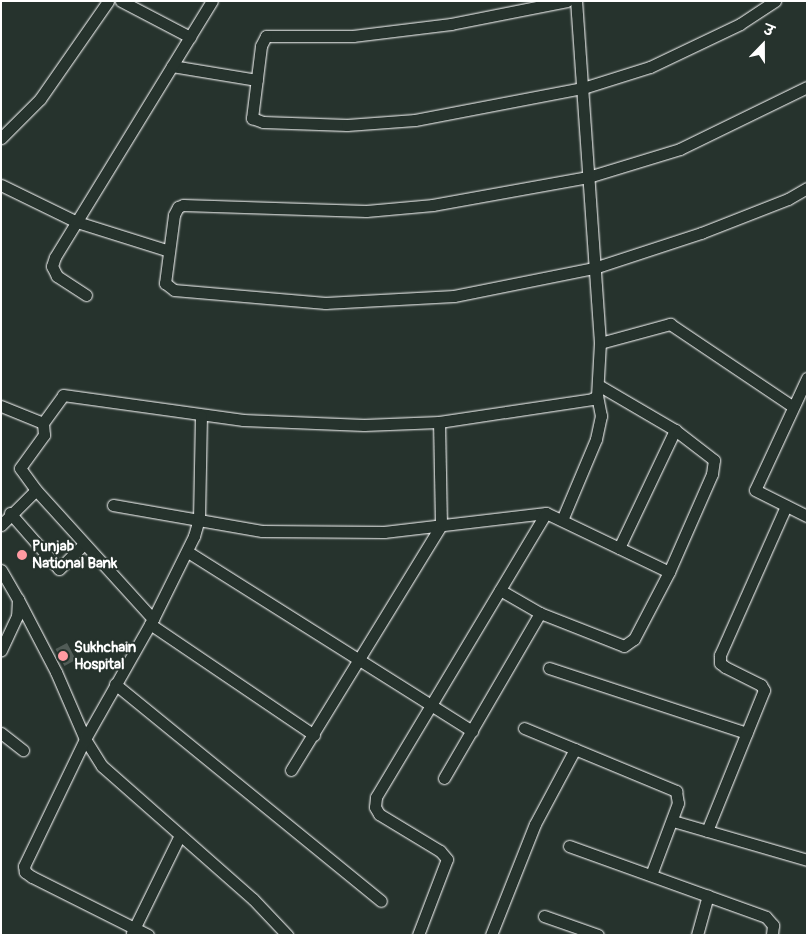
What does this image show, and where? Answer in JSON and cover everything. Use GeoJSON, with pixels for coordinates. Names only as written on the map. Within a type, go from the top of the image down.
{"type":"FeatureCollection","features":[{"type":"Feature","properties":{"kind":"street"},"geometry":{"type":"LineString","coordinates":[[1,138],[40,99],[108,1]]}},
{"type":"Feature","properties":{"kind":"street"},"geometry":{"type":"LineString","coordinates":[[121,1],[190,37]]}},
{"type":"Feature","properties":{"kind":"street"},"geometry":{"type":"LineString","coordinates":[[86,295],[57,276],[52,266],[212,1]]}},
{"type":"Feature","properties":{"kind":"street"},"geometry":{"type":"LineString","coordinates":[[566,1],[451,24],[373,34],[266,36],[261,46],[251,114],[257,121],[347,125],[415,120],[583,88],[650,67],[740,24],[775,1]]}},
{"type":"Feature","properties":{"kind":"street"},"geometry":{"type":"LineString","coordinates":[[562,520],[596,439],[601,416],[599,391],[600,344],[576,1]]}},
{"type":"Feature","properties":{"kind":"street"},"geometry":{"type":"LineString","coordinates":[[172,66],[257,80]]}},
{"type":"Feature","properties":{"kind":"street"},"geometry":{"type":"LineString","coordinates":[[807,87],[680,148],[588,177],[433,205],[366,211],[183,205],[178,207],[174,215],[165,282],[174,290],[325,303],[454,296],[594,268],[701,233],[788,199],[807,188]]}},
{"type":"Feature","properties":{"kind":"street"},"geometry":{"type":"LineString","coordinates":[[1,186],[77,222],[169,251]]}},
{"type":"Feature","properties":{"kind":"street"},"geometry":{"type":"LineString","coordinates":[[600,344],[670,324],[792,406]]}},
{"type":"Feature","properties":{"kind":"street"},"geometry":{"type":"LineString","coordinates":[[807,378],[755,486],[759,494],[807,516]]}},
{"type":"Feature","properties":{"kind":"street"},"geometry":{"type":"LineString","coordinates":[[314,735],[151,621],[36,490],[20,468],[44,435],[43,423],[63,395],[201,416],[364,425],[438,422],[599,391],[675,430],[709,454],[716,465],[669,572],[634,639],[624,646],[540,613],[500,590]]}},
{"type":"Feature","properties":{"kind":"street"},"geometry":{"type":"LineString","coordinates":[[1,406],[43,423]]}},
{"type":"Feature","properties":{"kind":"street"},"geometry":{"type":"LineString","coordinates":[[148,935],[133,931],[25,872],[26,860],[85,739],[188,552],[199,519],[201,416]]}},
{"type":"Feature","properties":{"kind":"street"},"geometry":{"type":"LineString","coordinates":[[291,770],[441,526],[438,422]]}},
{"type":"Feature","properties":{"kind":"street"},"geometry":{"type":"LineString","coordinates":[[619,548],[675,430]]}},
{"type":"Feature","properties":{"kind":"street"},"geometry":{"type":"LineString","coordinates":[[1,525],[10,513],[36,490]]}},
{"type":"Feature","properties":{"kind":"street"},"geometry":{"type":"LineString","coordinates":[[113,504],[262,531],[384,532],[546,513],[669,572]]}},
{"type":"Feature","properties":{"kind":"street"},"geometry":{"type":"LineString","coordinates":[[707,831],[764,690],[761,685],[725,668],[719,659],[786,506]]}},
{"type":"Feature","properties":{"kind":"street"},"geometry":{"type":"LineString","coordinates":[[10,513],[59,569],[83,545]]}},
{"type":"Feature","properties":{"kind":"street"},"geometry":{"type":"LineString","coordinates":[[418,935],[447,859],[440,851],[379,814],[375,807],[380,790],[546,513]]}},
{"type":"Feature","properties":{"kind":"street"},"geometry":{"type":"LineString","coordinates":[[188,552],[359,662],[472,731]]}},
{"type":"Feature","properties":{"kind":"street"},"geometry":{"type":"LineString","coordinates":[[1,570],[56,672],[85,739],[102,766],[253,899],[287,935]]}},
{"type":"Feature","properties":{"kind":"street"},"geometry":{"type":"LineString","coordinates":[[1,651],[17,616],[18,600]]}},
{"type":"Feature","properties":{"kind":"street"},"geometry":{"type":"LineString","coordinates":[[444,778],[540,613]]}},
{"type":"Feature","properties":{"kind":"street"},"geometry":{"type":"LineString","coordinates":[[549,668],[747,733]]}},
{"type":"Feature","properties":{"kind":"street"},"geometry":{"type":"LineString","coordinates":[[116,684],[381,901]]}},
{"type":"Feature","properties":{"kind":"street"},"geometry":{"type":"LineString","coordinates":[[524,728],[676,791],[678,803],[673,821],[651,875]]}},
{"type":"Feature","properties":{"kind":"street"},"geometry":{"type":"LineString","coordinates":[[1,733],[23,750]]}},
{"type":"Feature","properties":{"kind":"street"},"geometry":{"type":"LineString","coordinates":[[491,935],[535,824],[575,749]]}},
{"type":"Feature","properties":{"kind":"street"},"geometry":{"type":"LineString","coordinates":[[673,821],[807,860]]}},
{"type":"Feature","properties":{"kind":"street"},"geometry":{"type":"LineString","coordinates":[[133,931],[180,835]]}},
{"type":"Feature","properties":{"kind":"street"},"geometry":{"type":"LineString","coordinates":[[569,846],[766,917],[773,925],[772,935]]}},
{"type":"Feature","properties":{"kind":"street"},"geometry":{"type":"LineString","coordinates":[[697,935],[708,895]]}},
{"type":"Feature","properties":{"kind":"street"},"geometry":{"type":"LineString","coordinates":[[544,916],[598,935]]}},
{"type":"Feature","properties":{"kind":"building"},"geometry":{"type":"Polygon","coordinates":[[[67,643],[76,660],[64,666],[56,649],[67,643]]]}},
{"type":"Feature","properties":{"kind":"place","name":"Punjab National Bank"},"geometry":{"type":"Point","coordinates":[22,555]}},
{"type":"Feature","properties":{"kind":"place","name":"Sukhchain Hospital"},"geometry":{"type":"Point","coordinates":[63,656]}}]}
